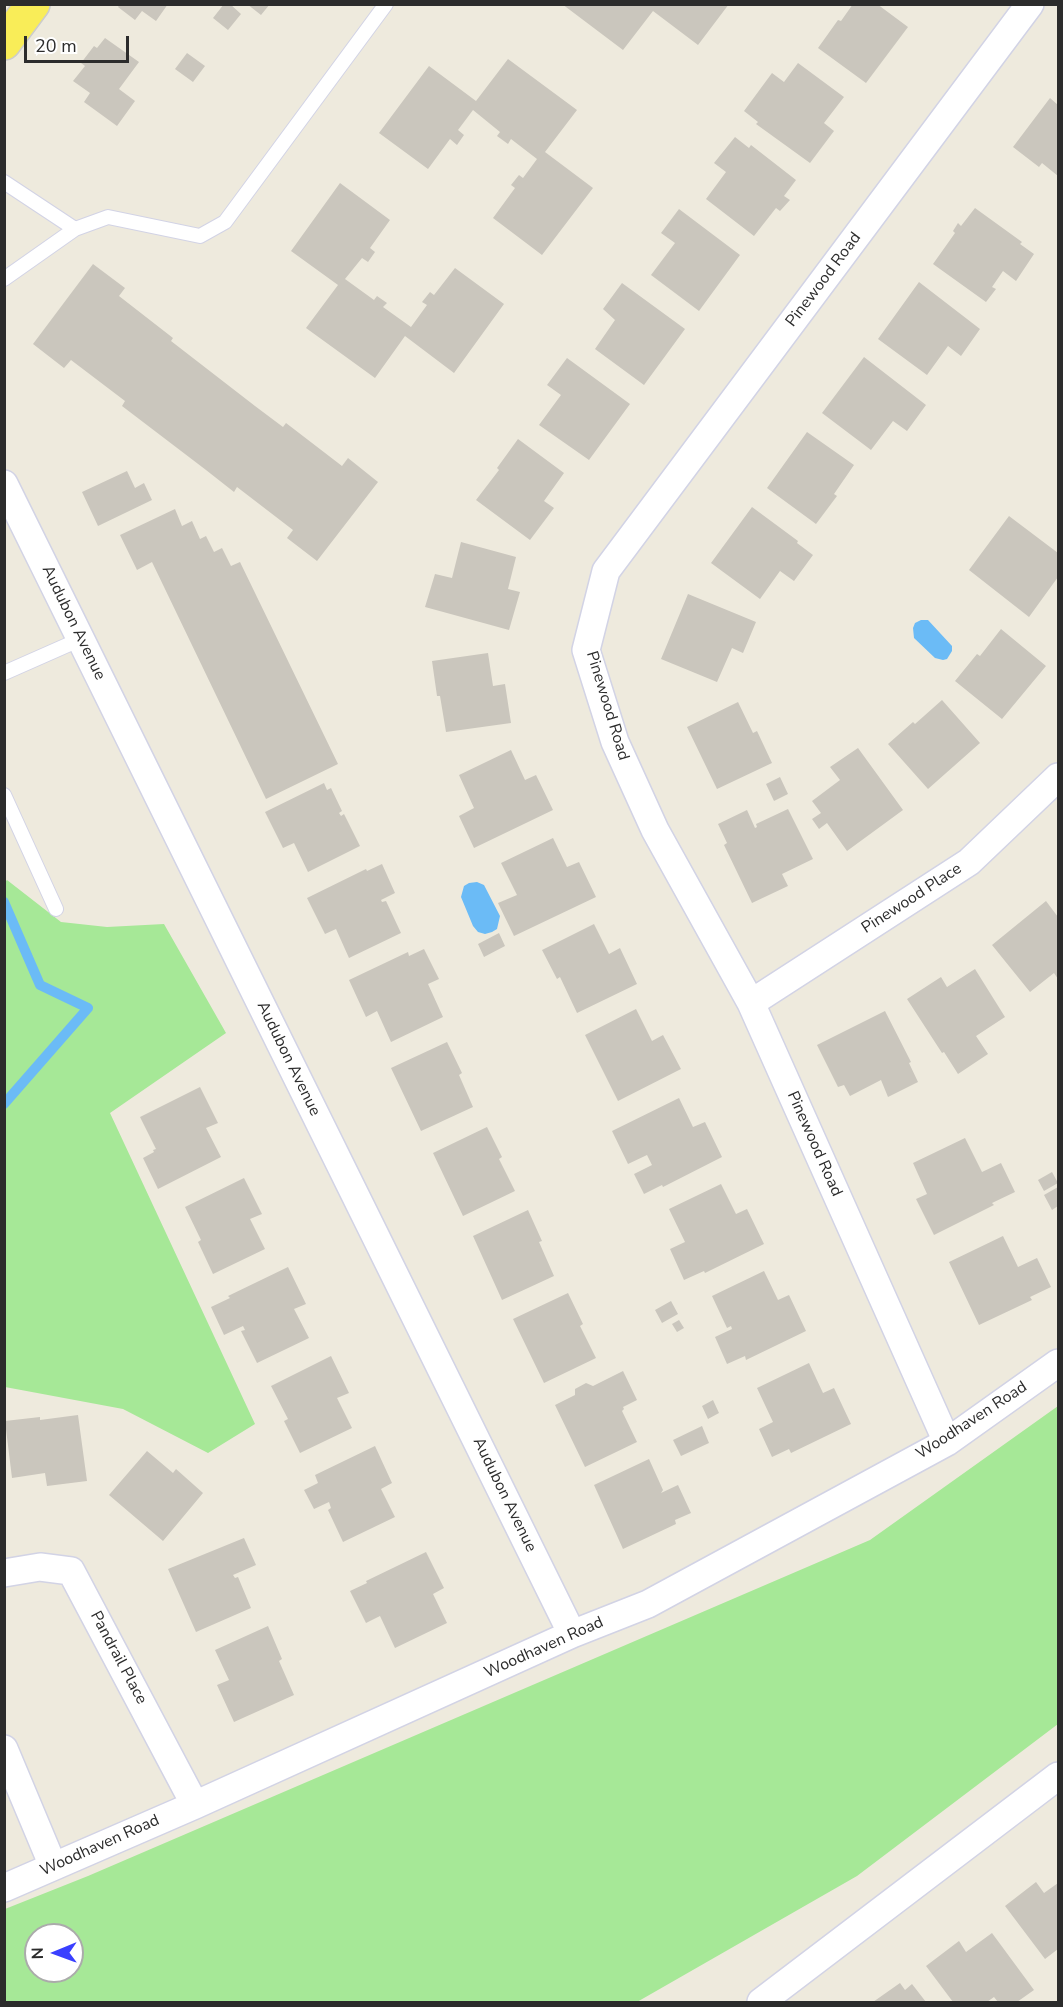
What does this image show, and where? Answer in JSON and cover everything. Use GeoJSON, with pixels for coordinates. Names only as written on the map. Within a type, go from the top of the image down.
{"type":"FeatureCollection","features":[{"type":"Feature","properties":{"kind":"main road"},"geometry":{"type":"LineString","coordinates":[[4,44],[33,4]]}},
{"type":"Feature","properties":{"kind":"street","name":"Pinewood Road"},"geometry":{"type":"LineString","coordinates":[[947,1442],[751,1003],[655,830],[615,742],[586,650],[606,571],[1030,4]]}},
{"type":"Feature","properties":{"kind":"street","name":"Audubon Avenue"},"geometry":{"type":"LineString","coordinates":[[4,484],[573,1635]]}},
{"type":"Feature","properties":{"kind":"street","name":"Pinewood Place"},"geometry":{"type":"LineString","coordinates":[[751,1003],[969,862],[1059,777]]}},
{"type":"Feature","properties":{"kind":"street","name":"Woodhaven Road"},"geometry":{"type":"LineString","coordinates":[[4,1888],[573,1635],[648,1604],[947,1442],[1059,1363]]}},
{"type":"Feature","properties":{"kind":"street","name":"Pandrail Place"},"geometry":{"type":"LineString","coordinates":[[4,1573],[40,1567],[71,1571],[195,1805]]}},
{"type":"Feature","properties":{"kind":"street"},"geometry":{"type":"LineString","coordinates":[[4,1749],[53,1866]]}},
{"type":"Feature","properties":{"kind":"street"},"geometry":{"type":"LineString","coordinates":[[761,2002],[1059,1776]]}},
{"type":"Feature","properties":{"kind":"lane"},"geometry":{"type":"LineString","coordinates":[[4,279],[75,229],[108,217],[200,236],[225,222],[386,4]]}},
{"type":"Feature","properties":{"kind":"lane"},"geometry":{"type":"LineString","coordinates":[[4,182],[75,229]]}},
{"type":"Feature","properties":{"kind":"lane"},"geometry":{"type":"LineString","coordinates":[[4,673],[81,639]]}},
{"type":"Feature","properties":{"kind":"lane"},"geometry":{"type":"LineString","coordinates":[[4,795],[56,909]]}},
{"type":"Feature","properties":{"kind":"green space"},"geometry":{"type":"Polygon","coordinates":[[[7,880],[61,922],[107,927],[164,924],[226,1033],[110,1113],[255,1424],[208,1453],[123,1409],[5,1387],[4,883],[7,880]]]}},
{"type":"Feature","properties":{"kind":"green space"},"geometry":{"type":"Polygon","coordinates":[[[1058,1406],[1058,1724],[857,1876],[637,2002],[5,2002],[5,1909],[88,1876],[870,1540],[1058,1406]]]}},
{"type":"Feature","properties":{"kind":"water"},"geometry":{"type":"Polygon","coordinates":[[[928,620],[952,646],[947,659],[935,658],[914,638],[913,628],[915,623],[928,620]]]}},
{"type":"Feature","properties":{"kind":"water"},"geometry":{"type":"Polygon","coordinates":[[[477,882],[484,885],[500,916],[497,929],[485,934],[478,932],[473,926],[461,897],[464,886],[477,882]]]}},
{"type":"Feature","properties":{"kind":"building"},"geometry":{"type":"Polygon","coordinates":[[[120,4],[168,4],[156,21],[142,11],[135,20],[118,7],[120,4]]]}},
{"type":"Feature","properties":{"kind":"building"},"geometry":{"type":"Polygon","coordinates":[[[224,4],[230,4],[241,14],[228,30],[213,18],[224,4]]]}},
{"type":"Feature","properties":{"kind":"building"},"geometry":{"type":"Polygon","coordinates":[[[247,4],[270,4],[261,15],[247,4]]]}},
{"type":"Feature","properties":{"kind":"building"},"geometry":{"type":"Polygon","coordinates":[[[562,4],[729,4],[698,45],[653,11],[623,50],[562,4]]]}},
{"type":"Feature","properties":{"kind":"building"},"geometry":{"type":"Polygon","coordinates":[[[853,4],[877,4],[908,27],[866,83],[818,48],[853,4]]]}},
{"type":"Feature","properties":{"kind":"building"},"geometry":{"type":"Polygon","coordinates":[[[105,38],[139,62],[119,89],[135,101],[117,126],[84,102],[90,93],[73,81],[85,66],[81,63],[94,46],[97,48],[105,38]]]}},
{"type":"Feature","properties":{"kind":"building"},"geometry":{"type":"Polygon","coordinates":[[[187,53],[205,66],[193,82],[175,69],[187,53]]]}},
{"type":"Feature","properties":{"kind":"building"},"geometry":{"type":"Polygon","coordinates":[[[508,59],[577,110],[545,152],[593,188],[542,255],[493,218],[515,188],[511,185],[519,175],[523,178],[537,159],[511,139],[508,144],[497,136],[500,132],[473,110],[458,130],[464,135],[457,145],[450,139],[428,169],[379,133],[429,66],[476,101],[508,59]]]}},
{"type":"Feature","properties":{"kind":"building"},"geometry":{"type":"Polygon","coordinates":[[[798,63],[844,97],[824,123],[834,131],[810,163],[756,124],[758,122],[744,111],[772,73],[784,82],[798,63]]]}},
{"type":"Feature","properties":{"kind":"building"},"geometry":{"type":"Polygon","coordinates":[[[1050,98],[1058,105],[1058,176],[1042,163],[1039,167],[1013,147],[1050,98]]]}},
{"type":"Feature","properties":{"kind":"building"},"geometry":{"type":"Polygon","coordinates":[[[735,137],[749,148],[751,145],[796,180],[784,196],[790,200],[780,211],[776,208],[754,236],[706,199],[726,172],[714,163],[735,137]]]}},
{"type":"Feature","properties":{"kind":"building"},"geometry":{"type":"Polygon","coordinates":[[[340,183],[390,220],[370,248],[375,252],[368,262],[362,258],[345,279],[374,300],[377,296],[387,303],[383,307],[411,327],[427,305],[422,302],[430,292],[434,295],[455,268],[504,304],[454,373],[405,336],[375,378],[306,328],[338,285],[291,251],[340,183]]]}},
{"type":"Feature","properties":{"kind":"building"},"geometry":{"type":"Polygon","coordinates":[[[975,208],[1022,242],[1020,244],[1034,254],[1016,281],[1003,271],[992,287],[996,289],[986,302],[933,264],[955,233],[953,231],[958,223],[961,226],[975,208]]]}},
{"type":"Feature","properties":{"kind":"building"},"geometry":{"type":"Polygon","coordinates":[[[679,209],[740,255],[699,311],[651,275],[675,243],[661,233],[679,209]]]}},
{"type":"Feature","properties":{"kind":"building"},"geometry":{"type":"Polygon","coordinates":[[[93,264],[125,288],[119,296],[173,338],[171,341],[255,406],[283,427],[286,423],[342,466],[348,458],[378,482],[317,561],[287,538],[293,530],[237,487],[234,492],[122,406],[125,401],[71,360],[64,368],[33,344],[93,264]]]}},
{"type":"Feature","properties":{"kind":"building"},"geometry":{"type":"Polygon","coordinates":[[[919,282],[980,329],[961,356],[948,346],[927,375],[878,339],[919,282]]]}},
{"type":"Feature","properties":{"kind":"building"},"geometry":{"type":"Polygon","coordinates":[[[622,283],[685,329],[644,385],[595,349],[615,320],[603,309],[622,283]]]}},
{"type":"Feature","properties":{"kind":"building"},"geometry":{"type":"Polygon","coordinates":[[[864,357],[926,405],[907,431],[893,421],[871,450],[822,413],[864,357]]]}},
{"type":"Feature","properties":{"kind":"building"},"geometry":{"type":"Polygon","coordinates":[[[567,358],[630,404],[589,460],[539,425],[561,395],[547,385],[567,358]]]}},
{"type":"Feature","properties":{"kind":"building"},"geometry":{"type":"Polygon","coordinates":[[[807,432],[854,465],[834,494],[837,496],[816,524],[767,488],[807,432]]]}},
{"type":"Feature","properties":{"kind":"building"},"geometry":{"type":"Polygon","coordinates":[[[518,439],[564,473],[544,501],[554,508],[530,540],[476,500],[499,470],[497,468],[518,439]]]}},
{"type":"Feature","properties":{"kind":"building"},"geometry":{"type":"Polygon","coordinates":[[[127,471],[135,488],[144,483],[152,500],[98,526],[82,492],[127,471]]]}},
{"type":"Feature","properties":{"kind":"building"},"geometry":{"type":"Polygon","coordinates":[[[752,507],[813,555],[794,581],[780,571],[760,599],[711,563],[752,507]]]}},
{"type":"Feature","properties":{"kind":"building"},"geometry":{"type":"Polygon","coordinates":[[[175,509],[182,526],[192,521],[200,539],[206,536],[214,552],[222,548],[231,566],[240,562],[338,764],[266,799],[152,562],[137,570],[120,535],[175,509]]]}},
{"type":"Feature","properties":{"kind":"building"},"geometry":{"type":"Polygon","coordinates":[[[1009,516],[1058,553],[1058,577],[1029,617],[969,570],[1009,516]]]}},
{"type":"Feature","properties":{"kind":"building"},"geometry":{"type":"Polygon","coordinates":[[[461,542],[516,557],[508,589],[520,592],[509,630],[425,607],[435,574],[452,578],[461,542]]]}},
{"type":"Feature","properties":{"kind":"building"},"geometry":{"type":"Polygon","coordinates":[[[688,594],[756,622],[743,653],[732,648],[717,682],[661,659],[688,594]]]}},
{"type":"Feature","properties":{"kind":"building"},"geometry":{"type":"Polygon","coordinates":[[[1001,629],[1046,666],[1002,719],[955,681],[977,654],[980,656],[1001,629]]]}},
{"type":"Feature","properties":{"kind":"building"},"geometry":{"type":"Polygon","coordinates":[[[488,653],[493,686],[505,684],[511,723],[446,732],[440,696],[437,696],[432,661],[488,653]]]}},
{"type":"Feature","properties":{"kind":"building"},"geometry":{"type":"Polygon","coordinates":[[[942,700],[980,743],[928,789],[888,744],[942,700]]]}},
{"type":"Feature","properties":{"kind":"building"},"geometry":{"type":"Polygon","coordinates":[[[738,702],[753,733],[757,731],[772,763],[717,789],[687,727],[738,702]]]}},
{"type":"Feature","properties":{"kind":"building"},"geometry":{"type":"Polygon","coordinates":[[[858,748],[903,810],[847,851],[827,823],[819,829],[812,819],[821,813],[812,801],[840,780],[830,767],[858,748]]]}},
{"type":"Feature","properties":{"kind":"building"},"geometry":{"type":"Polygon","coordinates":[[[511,750],[525,780],[536,775],[553,810],[474,848],[459,816],[474,808],[459,775],[511,750]]]}},
{"type":"Feature","properties":{"kind":"building"},"geometry":{"type":"Polygon","coordinates":[[[780,777],[788,794],[774,801],[766,784],[780,777]]]}},
{"type":"Feature","properties":{"kind":"building"},"geometry":{"type":"Polygon","coordinates":[[[324,783],[327,790],[331,788],[342,811],[339,813],[341,816],[344,814],[360,846],[308,872],[294,843],[283,848],[265,812],[324,783]]]}},
{"type":"Feature","properties":{"kind":"building"},"geometry":{"type":"Polygon","coordinates":[[[788,809],[813,859],[782,874],[788,886],[752,903],[724,845],[727,843],[718,824],[747,810],[755,828],[756,824],[788,809]]]}},
{"type":"Feature","properties":{"kind":"building"},"geometry":{"type":"Polygon","coordinates":[[[553,838],[567,867],[579,862],[596,897],[514,936],[498,903],[517,895],[501,863],[553,838]]]}},
{"type":"Feature","properties":{"kind":"building"},"geometry":{"type":"Polygon","coordinates":[[[382,864],[395,893],[381,900],[386,901],[401,933],[349,958],[336,929],[325,934],[307,898],[366,869],[367,871],[382,864]]]}},
{"type":"Feature","properties":{"kind":"building"},"geometry":{"type":"Polygon","coordinates":[[[1046,901],[1058,917],[1058,979],[1054,973],[1030,992],[992,945],[1046,901]]]}},
{"type":"Feature","properties":{"kind":"building"},"geometry":{"type":"Polygon","coordinates":[[[594,924],[609,954],[620,948],[637,984],[577,1013],[560,977],[557,979],[542,950],[594,924]]]}},
{"type":"Feature","properties":{"kind":"building"},"geometry":{"type":"Polygon","coordinates":[[[499,933],[505,946],[484,957],[478,944],[499,933]]]}},
{"type":"Feature","properties":{"kind":"building"},"geometry":{"type":"Polygon","coordinates":[[[424,949],[439,979],[428,984],[443,1017],[391,1042],[377,1011],[366,1017],[349,980],[408,952],[409,956],[424,949]]]}},
{"type":"Feature","properties":{"kind":"building"},"geometry":{"type":"Polygon","coordinates":[[[975,969],[1005,1017],[976,1036],[988,1054],[958,1074],[907,999],[941,977],[947,987],[975,969]]]}},
{"type":"Feature","properties":{"kind":"building"},"geometry":{"type":"Polygon","coordinates":[[[636,1009],[652,1041],[663,1035],[681,1069],[618,1101],[585,1035],[636,1009]]]}},
{"type":"Feature","properties":{"kind":"building"},"geometry":{"type":"Polygon","coordinates":[[[885,1011],[911,1062],[909,1063],[918,1082],[888,1097],[881,1080],[850,1096],[844,1085],[838,1087],[817,1045],[885,1011]]]}},
{"type":"Feature","properties":{"kind":"building"},"geometry":{"type":"Polygon","coordinates":[[[447,1042],[462,1073],[459,1075],[473,1107],[421,1131],[391,1068],[447,1042]]]}},
{"type":"Feature","properties":{"kind":"building"},"geometry":{"type":"Polygon","coordinates":[[[200,1087],[218,1123],[206,1128],[221,1157],[158,1189],[143,1158],[156,1149],[140,1117],[200,1087]]]}},
{"type":"Feature","properties":{"kind":"building"},"geometry":{"type":"Polygon","coordinates":[[[679,1098],[693,1127],[705,1122],[722,1157],[663,1187],[662,1185],[644,1194],[634,1174],[652,1165],[647,1155],[628,1164],[612,1131],[679,1098]]]}},
{"type":"Feature","properties":{"kind":"building"},"geometry":{"type":"Polygon","coordinates":[[[487,1127],[502,1157],[499,1159],[515,1191],[463,1216],[433,1153],[487,1127]]]}},
{"type":"Feature","properties":{"kind":"building"},"geometry":{"type":"Polygon","coordinates":[[[965,1138],[982,1172],[1001,1163],[1015,1192],[934,1235],[916,1199],[927,1194],[913,1163],[965,1138]]]}},
{"type":"Feature","properties":{"kind":"building"},"geometry":{"type":"Polygon","coordinates":[[[1052,1172],[1058,1183],[1044,1191],[1038,1180],[1052,1172]]]}},
{"type":"Feature","properties":{"kind":"building"},"geometry":{"type":"Polygon","coordinates":[[[244,1178],[262,1214],[250,1219],[265,1249],[213,1274],[198,1242],[201,1240],[185,1207],[244,1178]]]}},
{"type":"Feature","properties":{"kind":"building"},"geometry":{"type":"Polygon","coordinates":[[[721,1184],[736,1214],[747,1209],[764,1244],[705,1273],[704,1271],[684,1280],[670,1249],[685,1242],[669,1209],[721,1184]]]}},
{"type":"Feature","properties":{"kind":"building"},"geometry":{"type":"Polygon","coordinates":[[[1058,1187],[1058,1206],[1052,1210],[1044,1195],[1058,1187]]]}},
{"type":"Feature","properties":{"kind":"building"},"geometry":{"type":"Polygon","coordinates":[[[528,1210],[554,1276],[502,1300],[473,1236],[528,1210]]]}},
{"type":"Feature","properties":{"kind":"building"},"geometry":{"type":"Polygon","coordinates":[[[1003,1236],[1018,1267],[1037,1258],[1051,1287],[1030,1297],[1032,1300],[979,1325],[949,1262],[1003,1236]]]}},
{"type":"Feature","properties":{"kind":"building"},"geometry":{"type":"Polygon","coordinates":[[[288,1267],[306,1304],[294,1309],[309,1338],[257,1363],[241,1331],[245,1330],[243,1326],[224,1335],[211,1307],[230,1298],[228,1296],[288,1267]]]}},
{"type":"Feature","properties":{"kind":"building"},"geometry":{"type":"Polygon","coordinates":[[[764,1271],[778,1300],[789,1295],[806,1331],[746,1360],[745,1356],[727,1364],[715,1337],[732,1329],[731,1326],[727,1328],[712,1296],[764,1271]]]}},
{"type":"Feature","properties":{"kind":"building"},"geometry":{"type":"Polygon","coordinates":[[[568,1293],[583,1324],[580,1326],[596,1358],[544,1383],[513,1319],[568,1293]]]}},
{"type":"Feature","properties":{"kind":"building"},"geometry":{"type":"Polygon","coordinates":[[[671,1301],[678,1314],[662,1323],[655,1310],[671,1301]]]}},
{"type":"Feature","properties":{"kind":"building"},"geometry":{"type":"Polygon","coordinates":[[[679,1320],[684,1328],[677,1332],[672,1324],[679,1320]]]}},
{"type":"Feature","properties":{"kind":"building"},"geometry":{"type":"Polygon","coordinates":[[[331,1356],[349,1393],[337,1398],[352,1428],[300,1453],[284,1421],[288,1419],[271,1386],[331,1356]]]}},
{"type":"Feature","properties":{"kind":"building"},"geometry":{"type":"Polygon","coordinates":[[[809,1363],[823,1393],[834,1388],[851,1424],[791,1453],[789,1449],[772,1457],[759,1429],[773,1422],[757,1388],[809,1363]]]}},
{"type":"Feature","properties":{"kind":"building"},"geometry":{"type":"Polygon","coordinates":[[[623,1371],[637,1400],[623,1407],[622,1411],[637,1442],[585,1467],[555,1405],[575,1395],[575,1389],[586,1383],[593,1386],[623,1371]]]}},
{"type":"Feature","properties":{"kind":"building"},"geometry":{"type":"Polygon","coordinates":[[[713,1400],[719,1413],[708,1419],[702,1406],[713,1400]]]}},
{"type":"Feature","properties":{"kind":"building"},"geometry":{"type":"Polygon","coordinates":[[[78,1415],[87,1481],[47,1486],[45,1473],[12,1478],[5,1421],[40,1417],[40,1420],[78,1415]]]}},
{"type":"Feature","properties":{"kind":"building"},"geometry":{"type":"Polygon","coordinates":[[[702,1426],[709,1443],[681,1456],[673,1440],[702,1426]]]}},
{"type":"Feature","properties":{"kind":"building"},"geometry":{"type":"Polygon","coordinates":[[[375,1446],[392,1483],[381,1489],[395,1517],[343,1542],[328,1510],[331,1508],[329,1502],[314,1509],[304,1490],[318,1483],[315,1475],[375,1446]]]}},
{"type":"Feature","properties":{"kind":"building"},"geometry":{"type":"Polygon","coordinates":[[[147,1451],[173,1473],[176,1469],[203,1493],[163,1541],[109,1495],[147,1451]]]}},
{"type":"Feature","properties":{"kind":"building"},"geometry":{"type":"Polygon","coordinates":[[[649,1459],[663,1490],[661,1493],[678,1485],[691,1513],[675,1520],[676,1524],[623,1549],[594,1485],[649,1459]]]}},
{"type":"Feature","properties":{"kind":"building"},"geometry":{"type":"Polygon","coordinates":[[[244,1538],[256,1565],[233,1575],[235,1578],[238,1577],[251,1608],[196,1632],[168,1569],[244,1538]]]}},
{"type":"Feature","properties":{"kind":"building"},"geometry":{"type":"Polygon","coordinates":[[[426,1552],[444,1588],[433,1594],[447,1623],[395,1648],[380,1616],[366,1623],[350,1591],[426,1552]]]}},
{"type":"Feature","properties":{"kind":"building"},"geometry":{"type":"Polygon","coordinates":[[[268,1626],[282,1659],[279,1661],[294,1695],[234,1722],[217,1685],[229,1680],[215,1650],[268,1626]]]}},
{"type":"Feature","properties":{"kind":"building"},"geometry":{"type":"Polygon","coordinates":[[[1036,1882],[1044,1893],[1058,1883],[1058,1949],[1045,1959],[1005,1906],[1036,1882]]]}},
{"type":"Feature","properties":{"kind":"building"},"geometry":{"type":"Polygon","coordinates":[[[992,1933],[1034,1990],[1017,2002],[998,2002],[994,1997],[987,2002],[953,2002],[926,1966],[959,1941],[966,1952],[992,1933]]]}},
{"type":"Feature","properties":{"kind":"building"},"geometry":{"type":"Polygon","coordinates":[[[900,1983],[905,1990],[912,1984],[926,2002],[873,2002],[900,1983]]]}},
{"type":"Feature","properties":{"kind":"waterway"},"geometry":{"type":"LineString","coordinates":[[4,902],[40,985],[88,1008],[4,1104]]}}]}
